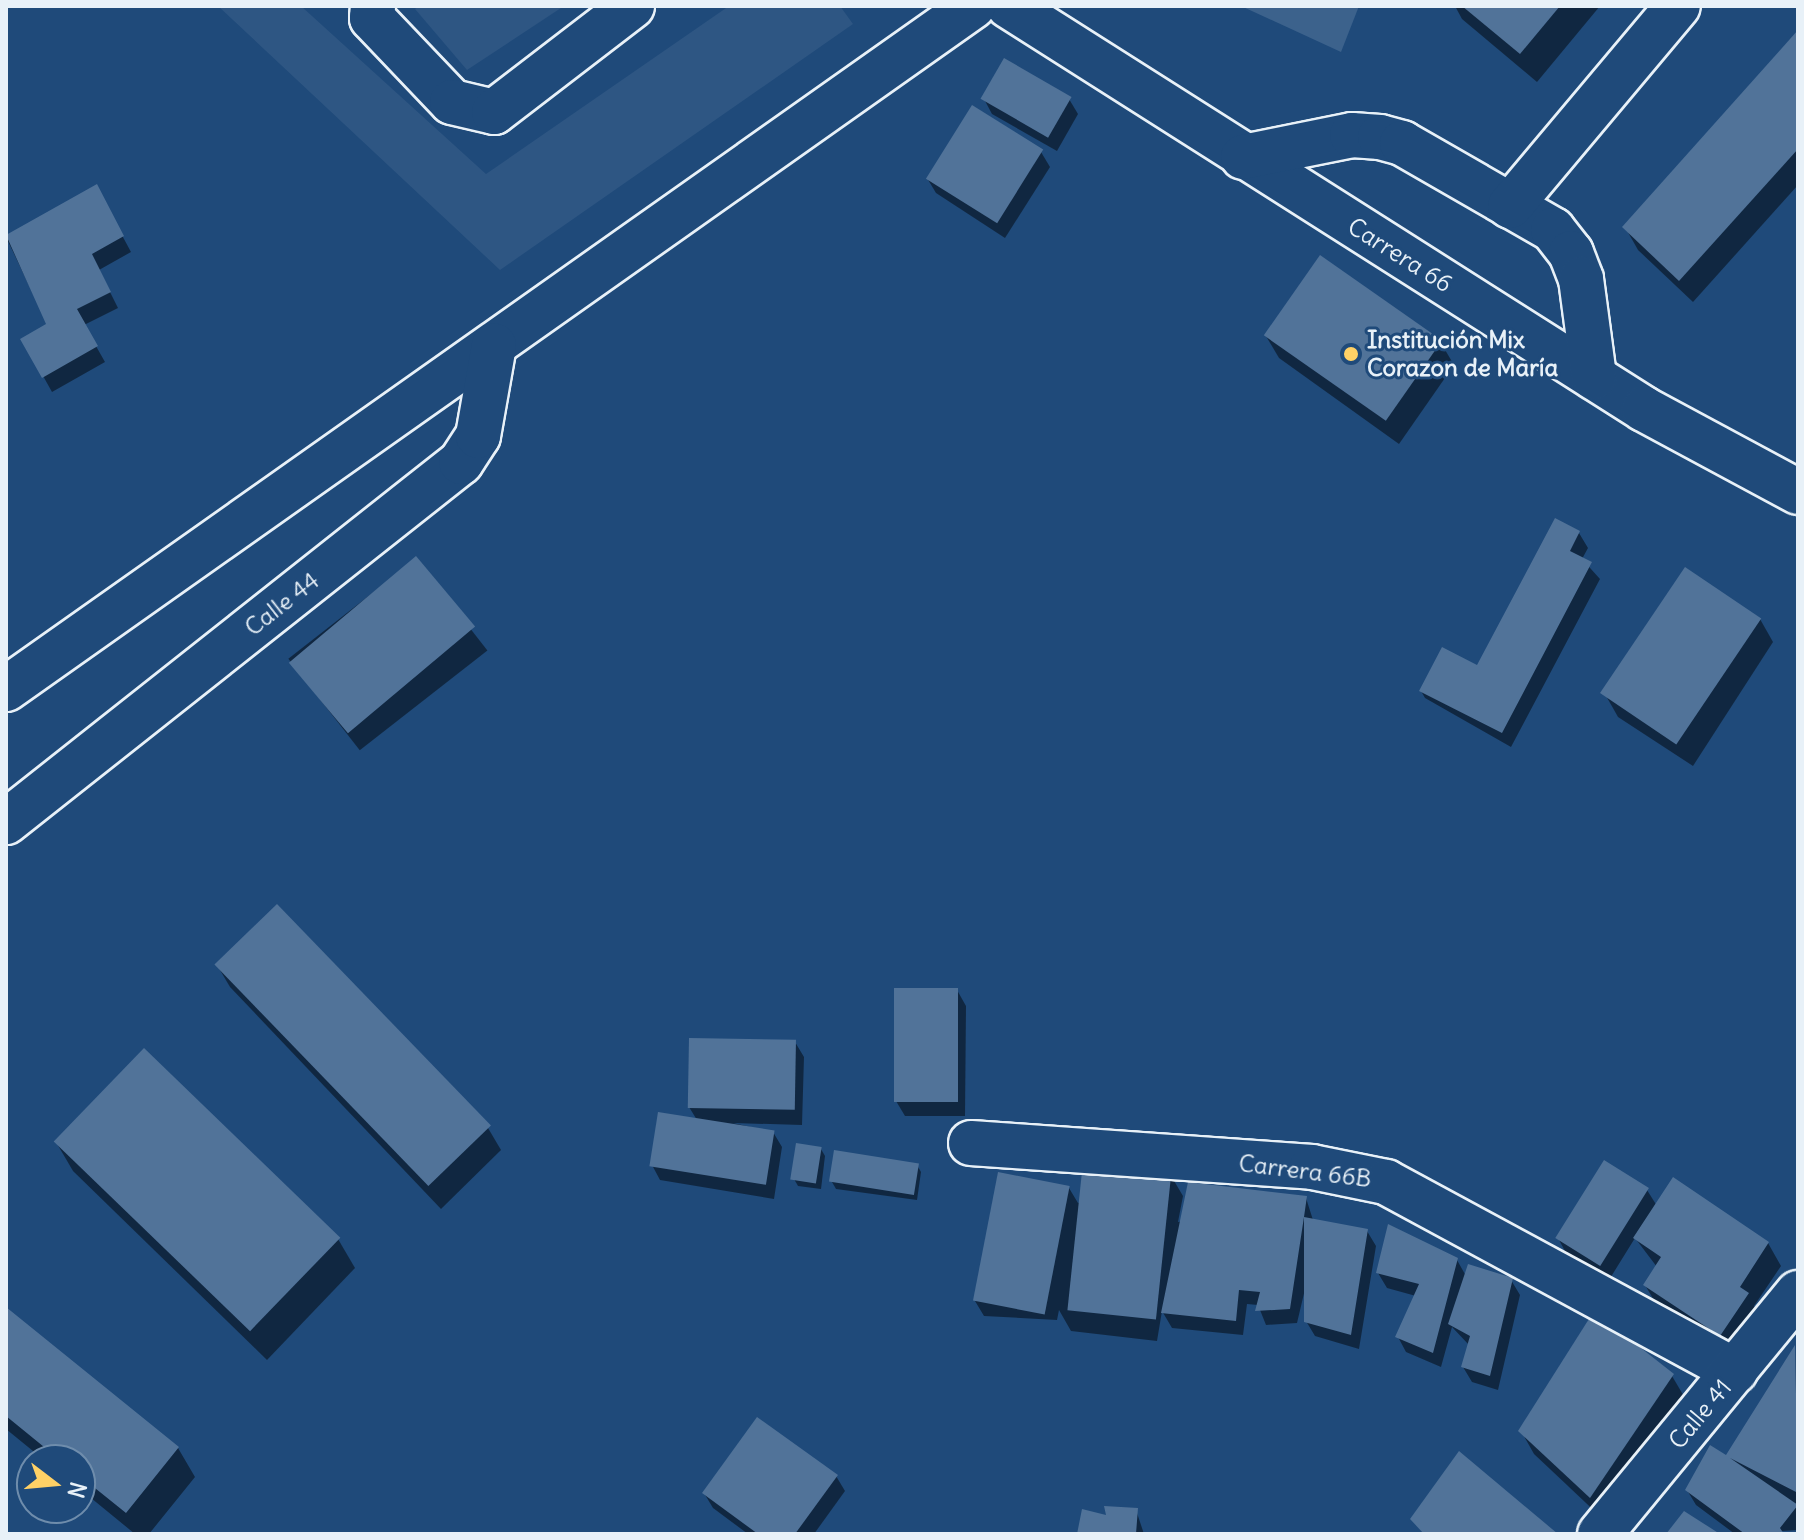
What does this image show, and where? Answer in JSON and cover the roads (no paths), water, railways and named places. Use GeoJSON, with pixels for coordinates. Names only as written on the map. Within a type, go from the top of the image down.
{"type":"FeatureCollection","features":[{"type":"Feature","properties":{"kind":"street"},"geometry":{"type":"LineString","coordinates":[[373,6],[372,18],[452,102],[476,112],[494,112],[632,6]]}},
{"type":"Feature","properties":{"kind":"street"},"geometry":{"type":"LineString","coordinates":[[6,689],[973,6]]}},
{"type":"Feature","properties":{"kind":"street","name":"Carrera 66"},"geometry":{"type":"LineString","coordinates":[[1009,6],[1594,377],[1798,492]]}},
{"type":"Feature","properties":{"kind":"street"},"geometry":{"type":"LineString","coordinates":[[1510,206],[1678,6]]}},
{"type":"Feature","properties":{"kind":"street"},"geometry":{"type":"LineString","coordinates":[[1243,157],[1352,135],[1380,137],[1402,143],[1553,230],[1571,253],[1581,279],[1594,377]]}},
{"type":"Feature","properties":{"kind":"street","name":"Calle 44"},"geometry":{"type":"LineString","coordinates":[[6,822],[461,462],[478,436],[494,345]]}},
{"type":"Feature","properties":{"kind":"street","name":"Carrera 66B"},"geometry":{"type":"LineString","coordinates":[[971,1143],[1312,1167],[1386,1182],[1735,1371]]}},
{"type":"Feature","properties":{"kind":"street","name":"Calle 41"},"geometry":{"type":"LineString","coordinates":[[1600,1534],[1796,1300]]}},
{"type":"Feature","properties":{"kind":"place","name":"Institución Mix Corazon de María"},"geometry":{"type":"Point","coordinates":[1351,354]}}]}
